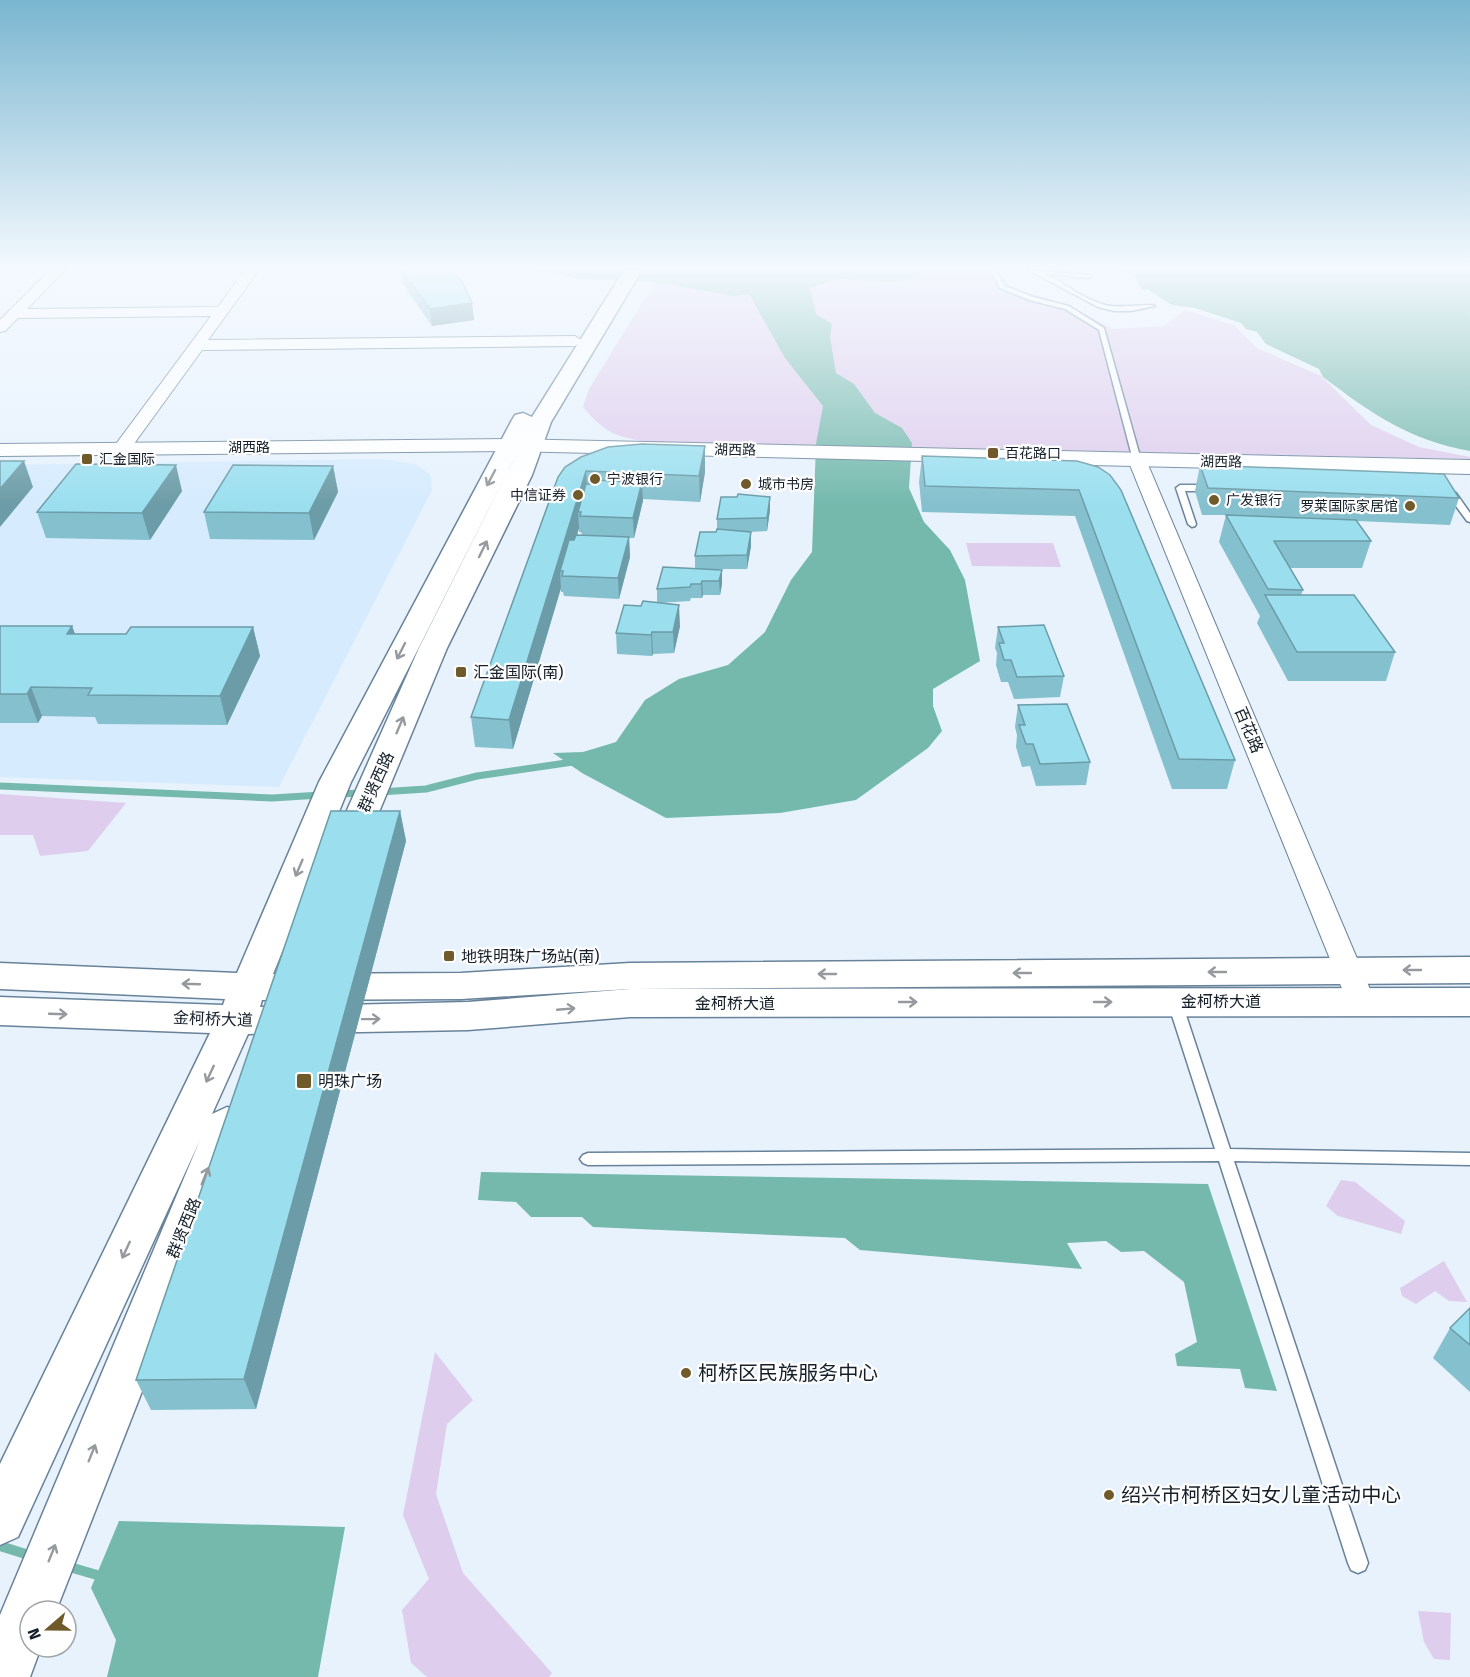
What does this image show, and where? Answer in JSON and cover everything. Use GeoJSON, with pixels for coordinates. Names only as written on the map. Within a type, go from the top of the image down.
{"type":"FeatureCollection","features":[{"type":"Feature","properties":{"kind":"main road","name":"群贤西路"},"geometry":{"type":"LineString","coordinates":[[2,1677],[70,1508],[260,1004],[322,814],[335,782],[571,348]]}},
{"type":"Feature","properties":{"kind":"main road","name":"群贤西路"},"geometry":{"type":"LineString","coordinates":[[334,878],[434,648],[520,475],[520,445],[540,422],[581,348]]}},
{"type":"Feature","properties":{"kind":"main road","name":"群贤西路"},"geometry":{"type":"LineString","coordinates":[[7,1503],[260,1004],[300,954]]}},
{"type":"Feature","properties":{"kind":"main road","name":"金柯桥大道"},"geometry":{"type":"LineString","coordinates":[[0,976],[260,1004],[468,1016],[630,1003],[1174,1002],[1355,986],[1470,970]]}},
{"type":"Feature","properties":{"kind":"main road","name":"金柯桥大道"},"geometry":{"type":"LineString","coordinates":[[0,1011],[260,1004],[461,986],[630,976],[1355,986],[1470,1002]]}},
{"type":"Feature","properties":{"kind":"street"},"geometry":{"type":"LineString","coordinates":[[122,448],[196,348]]}},
{"type":"Feature","properties":{"kind":"street","name":"湖西路"},"geometry":{"type":"LineString","coordinates":[[0,450],[520,445],[1470,467]]}},
{"type":"Feature","properties":{"kind":"street","name":"百花路"},"geometry":{"type":"LineString","coordinates":[[1137,460],[1355,986]]}},
{"type":"Feature","properties":{"kind":"lane"},"geometry":{"type":"LineString","coordinates":[[1107,348],[1137,460]]}},
{"type":"Feature","properties":{"kind":"lane"},"geometry":{"type":"LineString","coordinates":[[1192,524],[1180,488],[1215,488]]}},
{"type":"Feature","properties":{"kind":"lane"},"geometry":{"type":"LineString","coordinates":[[1441,494],[1453,495],[1470,519]]}},
{"type":"Feature","properties":{"kind":"lane"},"geometry":{"type":"LineString","coordinates":[[1174,1002],[1358,1563]]}},
{"type":"Feature","properties":{"kind":"lane"},"geometry":{"type":"LineString","coordinates":[[588,1158],[1225,1155],[1470,1159]]}},
{"type":"Feature","properties":{"kind":"shaded area"},"geometry":{"type":"Polygon","coordinates":[[[614,348],[1258,348],[1321,376],[1371,425],[1419,447],[1470,457],[1470,459],[652,443],[620,436],[599,423],[583,407],[589,389],[614,348]]]}},
{"type":"Feature","properties":{"kind":"shaded area"},"geometry":{"type":"Polygon","coordinates":[[[780,348],[832,348],[836,373],[854,384],[875,413],[902,428],[912,443],[909,488],[924,522],[950,550],[965,580],[980,661],[933,689],[933,706],[942,731],[928,748],[856,800],[780,813],[666,818],[582,773],[553,753],[583,752],[616,742],[645,700],[679,679],[728,665],[765,632],[791,580],[812,552],[816,444],[823,406],[780,348]]]}},
{"type":"Feature","properties":{"kind":"shaded area"},"geometry":{"type":"Polygon","coordinates":[[[1275,348],[1470,348],[1470,451],[1428,440],[1392,424],[1323,377],[1319,369],[1275,348]]]}},
{"type":"Feature","properties":{"kind":"shaded area"},"geometry":{"type":"Polygon","coordinates":[[[381,459],[415,464],[430,474],[432,490],[279,787],[0,777],[0,465],[381,459]]]}},
{"type":"Feature","properties":{"kind":"shaded area"},"geometry":{"type":"Polygon","coordinates":[[[966,543],[1053,543],[1061,567],[972,566],[966,543]]]}},
{"type":"Feature","properties":{"kind":"shaded area"},"geometry":{"type":"Polygon","coordinates":[[[0,794],[126,803],[88,851],[40,856],[33,835],[0,835],[0,794]]]}},
{"type":"Feature","properties":{"kind":"shaded area"},"geometry":{"type":"Polygon","coordinates":[[[481,1172],[1208,1184],[1277,1391],[1245,1388],[1240,1369],[1177,1366],[1175,1354],[1197,1342],[1184,1282],[1144,1251],[1121,1252],[1106,1241],[1067,1243],[1082,1269],[860,1250],[845,1238],[593,1227],[582,1217],[531,1217],[516,1202],[478,1200],[481,1172]]]}},
{"type":"Feature","properties":{"kind":"shaded area"},"geometry":{"type":"Polygon","coordinates":[[[1341,1180],[1355,1182],[1405,1221],[1401,1234],[1338,1216],[1326,1206],[1341,1180]]]}},
{"type":"Feature","properties":{"kind":"shaded area"},"geometry":{"type":"Polygon","coordinates":[[[1444,1261],[1467,1302],[1449,1301],[1435,1291],[1416,1304],[1402,1296],[1400,1288],[1444,1261]]]}},
{"type":"Feature","properties":{"kind":"shaded area"},"geometry":{"type":"Polygon","coordinates":[[[435,1352],[473,1400],[447,1424],[436,1494],[463,1573],[552,1673],[549,1677],[427,1677],[411,1663],[402,1610],[429,1579],[403,1515],[435,1352]]]}},
{"type":"Feature","properties":{"kind":"shaded area"},"geometry":{"type":"Polygon","coordinates":[[[119,1521],[345,1527],[318,1677],[107,1677],[116,1640],[91,1588],[119,1521]]]}},
{"type":"Feature","properties":{"kind":"shaded area"},"geometry":{"type":"Polygon","coordinates":[[[1418,1611],[1451,1613],[1450,1660],[1434,1659],[1424,1642],[1418,1611]]]}},
{"type":"Feature","properties":{"kind":"building"},"geometry":{"type":"Polygon","coordinates":[[[642,444],[705,446],[699,476],[586,471],[509,720],[471,717],[558,477],[565,467],[581,457],[608,447],[642,444]]]}},
{"type":"Feature","properties":{"kind":"building"},"geometry":{"type":"Polygon","coordinates":[[[922,456],[1077,461],[1098,467],[1110,475],[1121,490],[1235,760],[1179,759],[1079,490],[925,486],[922,456]]]}},
{"type":"Feature","properties":{"kind":"building"},"geometry":{"type":"Polygon","coordinates":[[[0,461],[24,461],[0,489],[0,461]]]}},
{"type":"Feature","properties":{"kind":"building"},"geometry":{"type":"Polygon","coordinates":[[[76,464],[176,465],[142,513],[37,512],[76,464]]]}},
{"type":"Feature","properties":{"kind":"building"},"geometry":{"type":"Polygon","coordinates":[[[233,465],[333,466],[309,513],[204,512],[233,465]]]}},
{"type":"Feature","properties":{"kind":"building"},"geometry":{"type":"Polygon","coordinates":[[[1200,465],[1444,474],[1459,498],[1208,488],[1200,465]]]}},
{"type":"Feature","properties":{"kind":"building"},"geometry":{"type":"Polygon","coordinates":[[[592,480],[642,482],[633,518],[580,516],[581,512],[578,512],[586,484],[591,484],[592,480]]]}},
{"type":"Feature","properties":{"kind":"building"},"geometry":{"type":"Polygon","coordinates":[[[738,494],[770,497],[767,518],[717,519],[721,497],[737,497],[738,494]]]}},
{"type":"Feature","properties":{"kind":"building"},"geometry":{"type":"Polygon","coordinates":[[[1226,515],[1356,520],[1371,541],[1274,541],[1303,590],[1268,589],[1226,515]]]}},
{"type":"Feature","properties":{"kind":"building"},"geometry":{"type":"Polygon","coordinates":[[[717,529],[751,532],[747,555],[695,556],[700,532],[716,532],[717,529]]]}},
{"type":"Feature","properties":{"kind":"building"},"geometry":{"type":"Polygon","coordinates":[[[576,535],[629,537],[618,578],[562,576],[563,571],[560,571],[569,540],[574,540],[576,535]]]}},
{"type":"Feature","properties":{"kind":"building"},"geometry":{"type":"Polygon","coordinates":[[[663,567],[722,570],[719,581],[702,581],[701,584],[691,584],[690,587],[657,589],[663,567]]]}},
{"type":"Feature","properties":{"kind":"building"},"geometry":{"type":"Polygon","coordinates":[[[1265,595],[1354,595],[1395,652],[1297,652],[1265,595]]]}},
{"type":"Feature","properties":{"kind":"building"},"geometry":{"type":"Polygon","coordinates":[[[643,601],[679,605],[673,632],[652,632],[651,635],[616,633],[624,605],[641,606],[643,601]]]}},
{"type":"Feature","properties":{"kind":"building"},"geometry":{"type":"Polygon","coordinates":[[[1044,625],[1064,676],[1017,677],[1011,660],[1004,660],[999,643],[1004,643],[998,627],[1044,625]]]}},
{"type":"Feature","properties":{"kind":"building"},"geometry":{"type":"Polygon","coordinates":[[[0,626],[72,626],[67,634],[126,634],[131,627],[253,627],[220,696],[88,695],[92,688],[31,687],[27,694],[0,694],[0,626]]]}},
{"type":"Feature","properties":{"kind":"building"},"geometry":{"type":"Polygon","coordinates":[[[1067,704],[1090,762],[1040,764],[1033,744],[1026,744],[1019,725],[1025,725],[1018,705],[1067,704]]]}},
{"type":"Feature","properties":{"kind":"building","name":"明珠广场"},"geometry":{"type":"Polygon","coordinates":[[[331,811],[400,811],[244,1379],[136,1380],[331,811]]]}},
{"type":"Feature","properties":{"kind":"building"},"geometry":{"type":"Polygon","coordinates":[[[1470,1308],[1470,1345],[1450,1328],[1470,1308]]]}},
{"type":"Feature","properties":{"kind":"waterway"},"geometry":{"type":"LineString","coordinates":[[380,792],[426,789],[477,776],[573,762]]}},
{"type":"Feature","properties":{"kind":"waterway"},"geometry":{"type":"LineString","coordinates":[[0,786],[272,798],[321,795]]}},
{"type":"Feature","properties":{"kind":"waterway"},"geometry":{"type":"LineString","coordinates":[[338,794],[363,793]]}},
{"type":"Feature","properties":{"kind":"waterway"},"geometry":{"type":"LineString","coordinates":[[0,1546],[32,1556]]}},
{"type":"Feature","properties":{"kind":"waterway"},"geometry":{"type":"LineString","coordinates":[[66,1566],[104,1577]]}},
{"type":"Feature","properties":{"kind":"place","name":"百花路口"},"geometry":{"type":"Point","coordinates":[993,453]}},
{"type":"Feature","properties":{"kind":"place","name":"汇金国际"},"geometry":{"type":"Point","coordinates":[87,459]}},
{"type":"Feature","properties":{"kind":"place","name":"宁波银行"},"geometry":{"type":"Point","coordinates":[595,479]}},
{"type":"Feature","properties":{"kind":"place","name":"城市书房"},"geometry":{"type":"Point","coordinates":[746,484]}},
{"type":"Feature","properties":{"kind":"place","name":"中信证券"},"geometry":{"type":"Point","coordinates":[578,495]}},
{"type":"Feature","properties":{"kind":"place","name":"广发银行"},"geometry":{"type":"Point","coordinates":[1214,500]}},
{"type":"Feature","properties":{"kind":"place","name":"罗莱国际家居馆"},"geometry":{"type":"Point","coordinates":[1410,506]}},
{"type":"Feature","properties":{"kind":"place","name":"汇金国际(南)"},"geometry":{"type":"Point","coordinates":[461,672]}},
{"type":"Feature","properties":{"kind":"place","name":"地铁明珠广场站(南)"},"geometry":{"type":"Point","coordinates":[449,956]}},
{"type":"Feature","properties":{"kind":"place","name":"明珠广场"},"geometry":{"type":"Point","coordinates":[304,1081]}},
{"type":"Feature","properties":{"kind":"place","name":"柯桥区民族服务中心"},"geometry":{"type":"Point","coordinates":[686,1373]}},
{"type":"Feature","properties":{"kind":"place","name":"绍兴市柯桥区妇女儿童活动中心"},"geometry":{"type":"Point","coordinates":[1109,1495]}}]}
